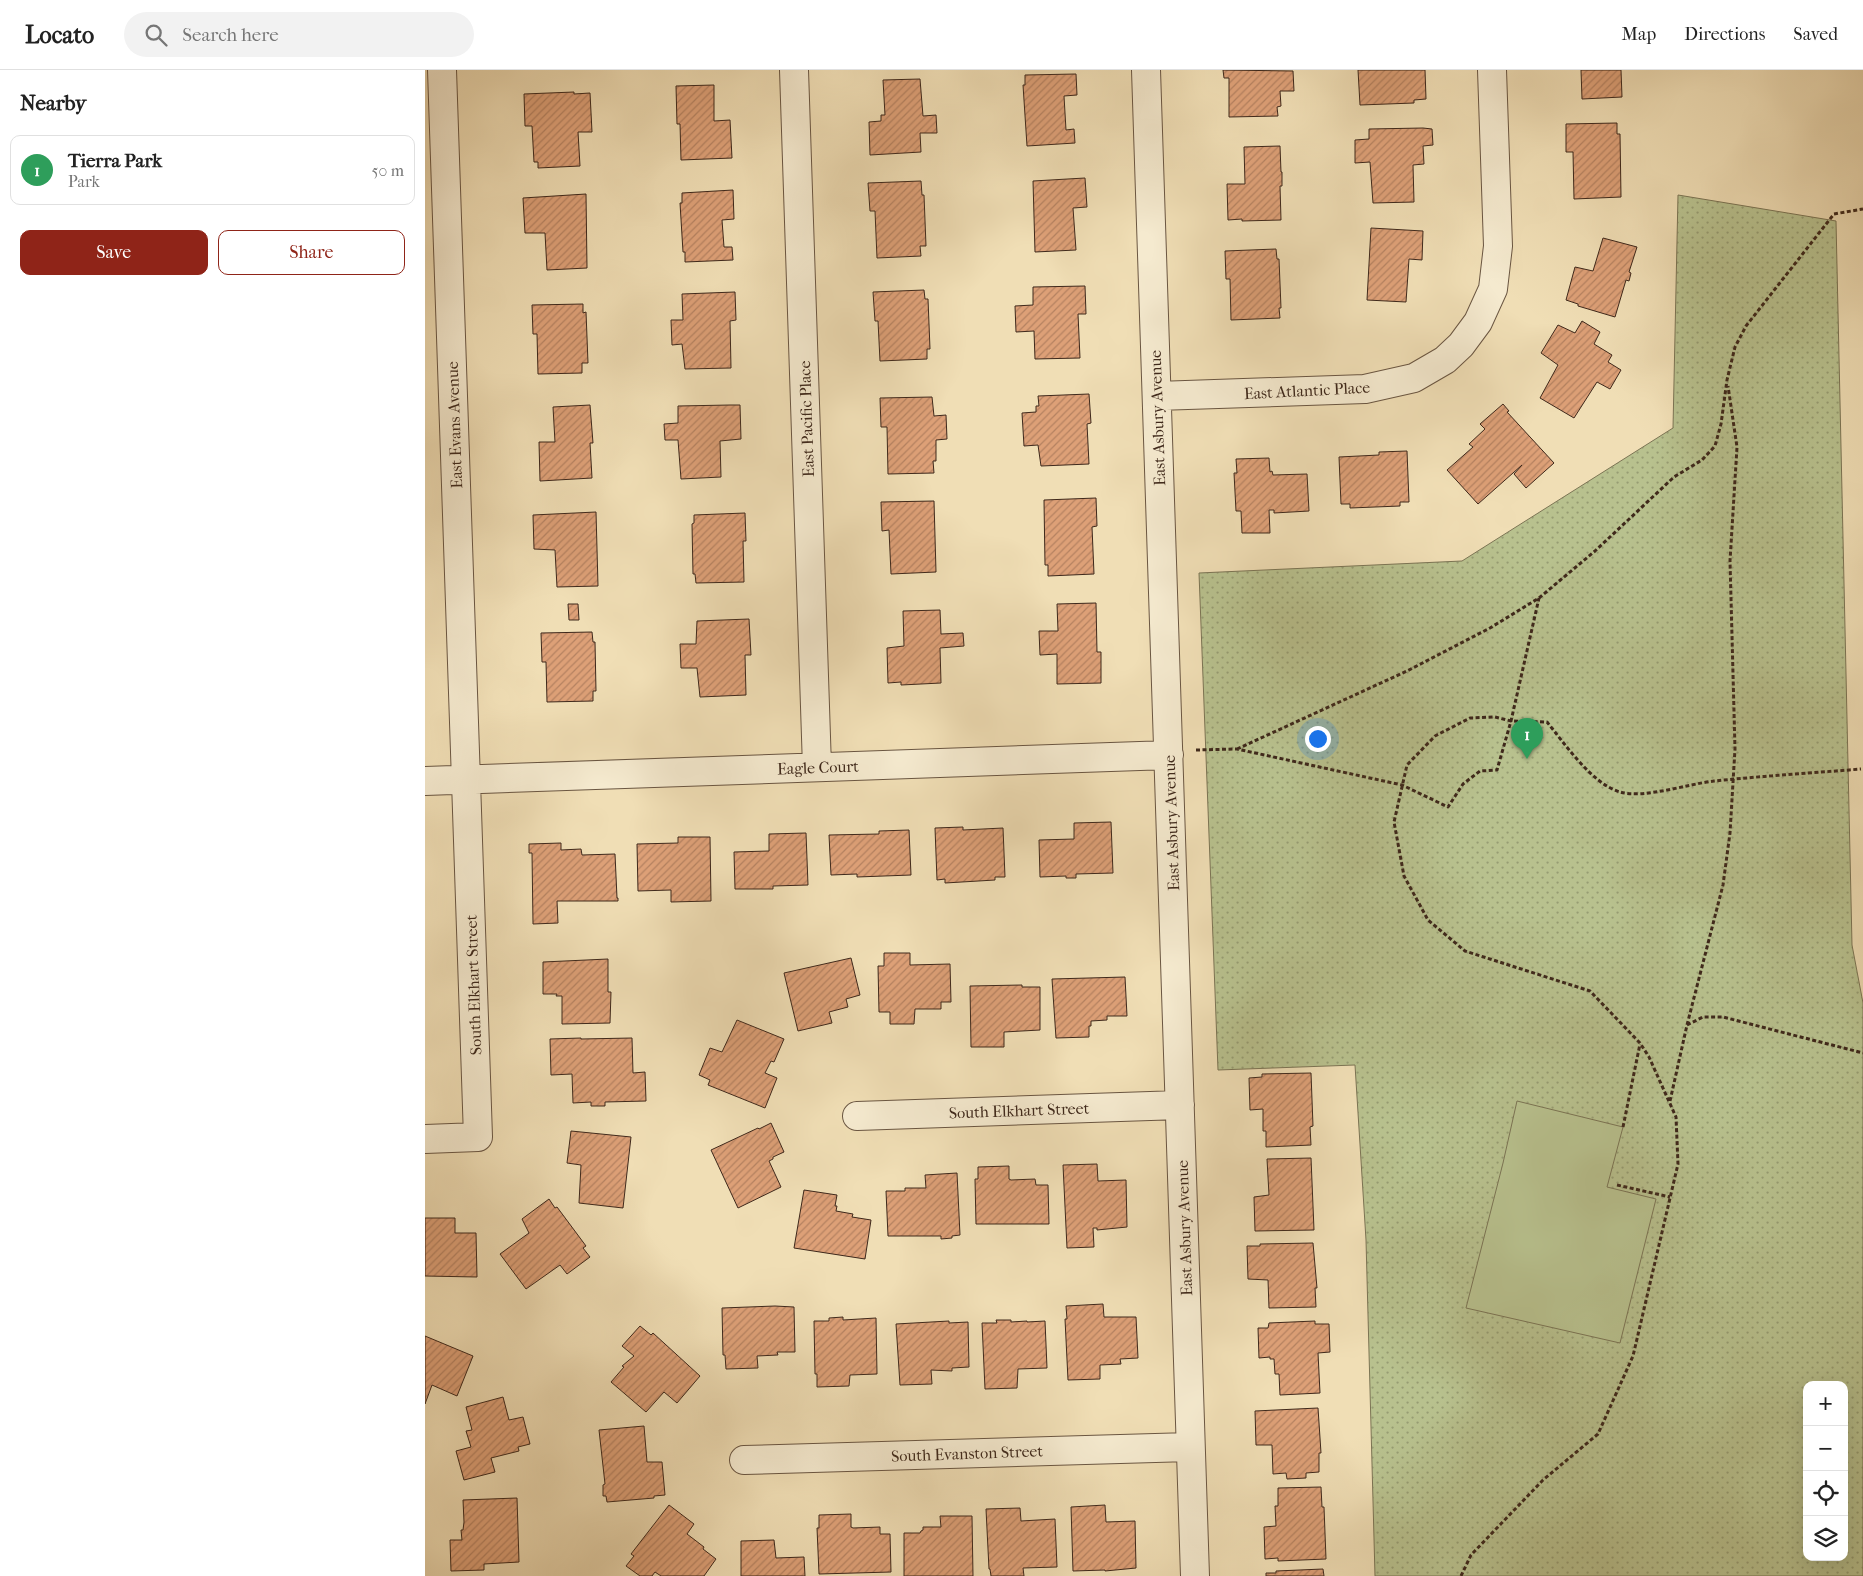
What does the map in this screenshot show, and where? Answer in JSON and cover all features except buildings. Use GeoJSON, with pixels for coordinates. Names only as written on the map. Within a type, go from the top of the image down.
{"type":"FeatureCollection","features":[{"type":"Feature","properties":{"kind":"street","name":"East Evans Avenue"},"geometry":{"type":"LineString","coordinates":[[443,70],[466,779]]}},
{"type":"Feature","properties":{"kind":"street","name":"East Pacific Place"},"geometry":{"type":"LineString","coordinates":[[794,70],[817,767]]}},
{"type":"Feature","properties":{"kind":"street","name":"East Asbury Avenue"},"geometry":{"type":"LineString","coordinates":[[1146,70],[1195,1576]]}},
{"type":"Feature","properties":{"kind":"street","name":"East Atlantic Place"},"geometry":{"type":"LineString","coordinates":[[1157,396],[1365,389],[1414,378],[1445,360],[1461,345],[1478,322],[1493,289],[1498,246],[1492,70]]}},
{"type":"Feature","properties":{"kind":"street","name":"Eagle Court"},"geometry":{"type":"LineString","coordinates":[[425,781],[1169,756]]}},
{"type":"Feature","properties":{"kind":"street","name":"South Elkhart Street"},"geometry":{"type":"LineString","coordinates":[[425,1139],[478,1137],[466,779]]}},
{"type":"Feature","properties":{"kind":"street","name":"South Elkhart Street"},"geometry":{"type":"LineString","coordinates":[[857,1116],[1181,1105]]}},
{"type":"Feature","properties":{"kind":"street","name":"South Evanston Street"},"geometry":{"type":"LineString","coordinates":[[744,1460],[1190,1446]]}},
{"type":"Feature","properties":{"kind":"path"},"geometry":{"type":"LineString","coordinates":[[1237,749],[1407,671],[1490,628],[1539,598],[1595,551],[1674,477],[1702,460],[1715,446],[1721,424],[1727,380],[1735,347],[1746,326],[1834,214],[1863,209]]}},
{"type":"Feature","properties":{"kind":"path"},"geometry":{"type":"LineString","coordinates":[[1669,1103],[1723,885],[1731,833],[1735,749],[1729,561],[1737,447],[1727,380]]}},
{"type":"Feature","properties":{"kind":"path"},"geometry":{"type":"LineString","coordinates":[[1169,756],[1201,749],[1237,749],[1402,785],[1448,807],[1463,784],[1479,772],[1497,770],[1511,721],[1539,598]]}},
{"type":"Feature","properties":{"kind":"path"},"geometry":{"type":"LineString","coordinates":[[1461,1576],[1471,1555],[1543,1480],[1598,1434],[1633,1356],[1678,1164],[1676,1117],[1649,1057],[1640,1043],[1590,991],[1465,951],[1428,920],[1404,876],[1394,822],[1407,765],[1435,736],[1470,718],[1495,717],[1511,721],[1547,722],[1583,765],[1603,783],[1620,792],[1639,794],[1714,781],[1861,769]]}},
{"type":"Feature","properties":{"kind":"path"},"geometry":{"type":"LineString","coordinates":[[1687,1025],[1703,1017],[1723,1017],[1863,1053]]}},
{"type":"Feature","properties":{"kind":"path"},"geometry":{"type":"LineString","coordinates":[[1623,1127],[1640,1043]]}},
{"type":"Feature","properties":{"kind":"path"},"geometry":{"type":"LineString","coordinates":[[1617,1185],[1670,1197]]}},
{"type":"Feature","properties":{"kind":"green space"},"geometry":{"type":"Polygon","coordinates":[[[1678,195],[1836,221],[1852,945],[1863,1003],[1863,1576],[1375,1576],[1366,1240],[1355,1065],[1218,1070],[1199,573],[1462,561],[1673,428],[1678,195]]]}},
{"type":"Feature","properties":{"kind":"green space"},"geometry":{"type":"Polygon","coordinates":[[[1517,1101],[1623,1127],[1607,1187],[1656,1199],[1620,1343],[1466,1308],[1517,1101]]]}},
{"type":"Feature","properties":{"kind":"place","name":"Tierra Park"},"geometry":{"type":"Point","coordinates":[1527,759]}}]}
